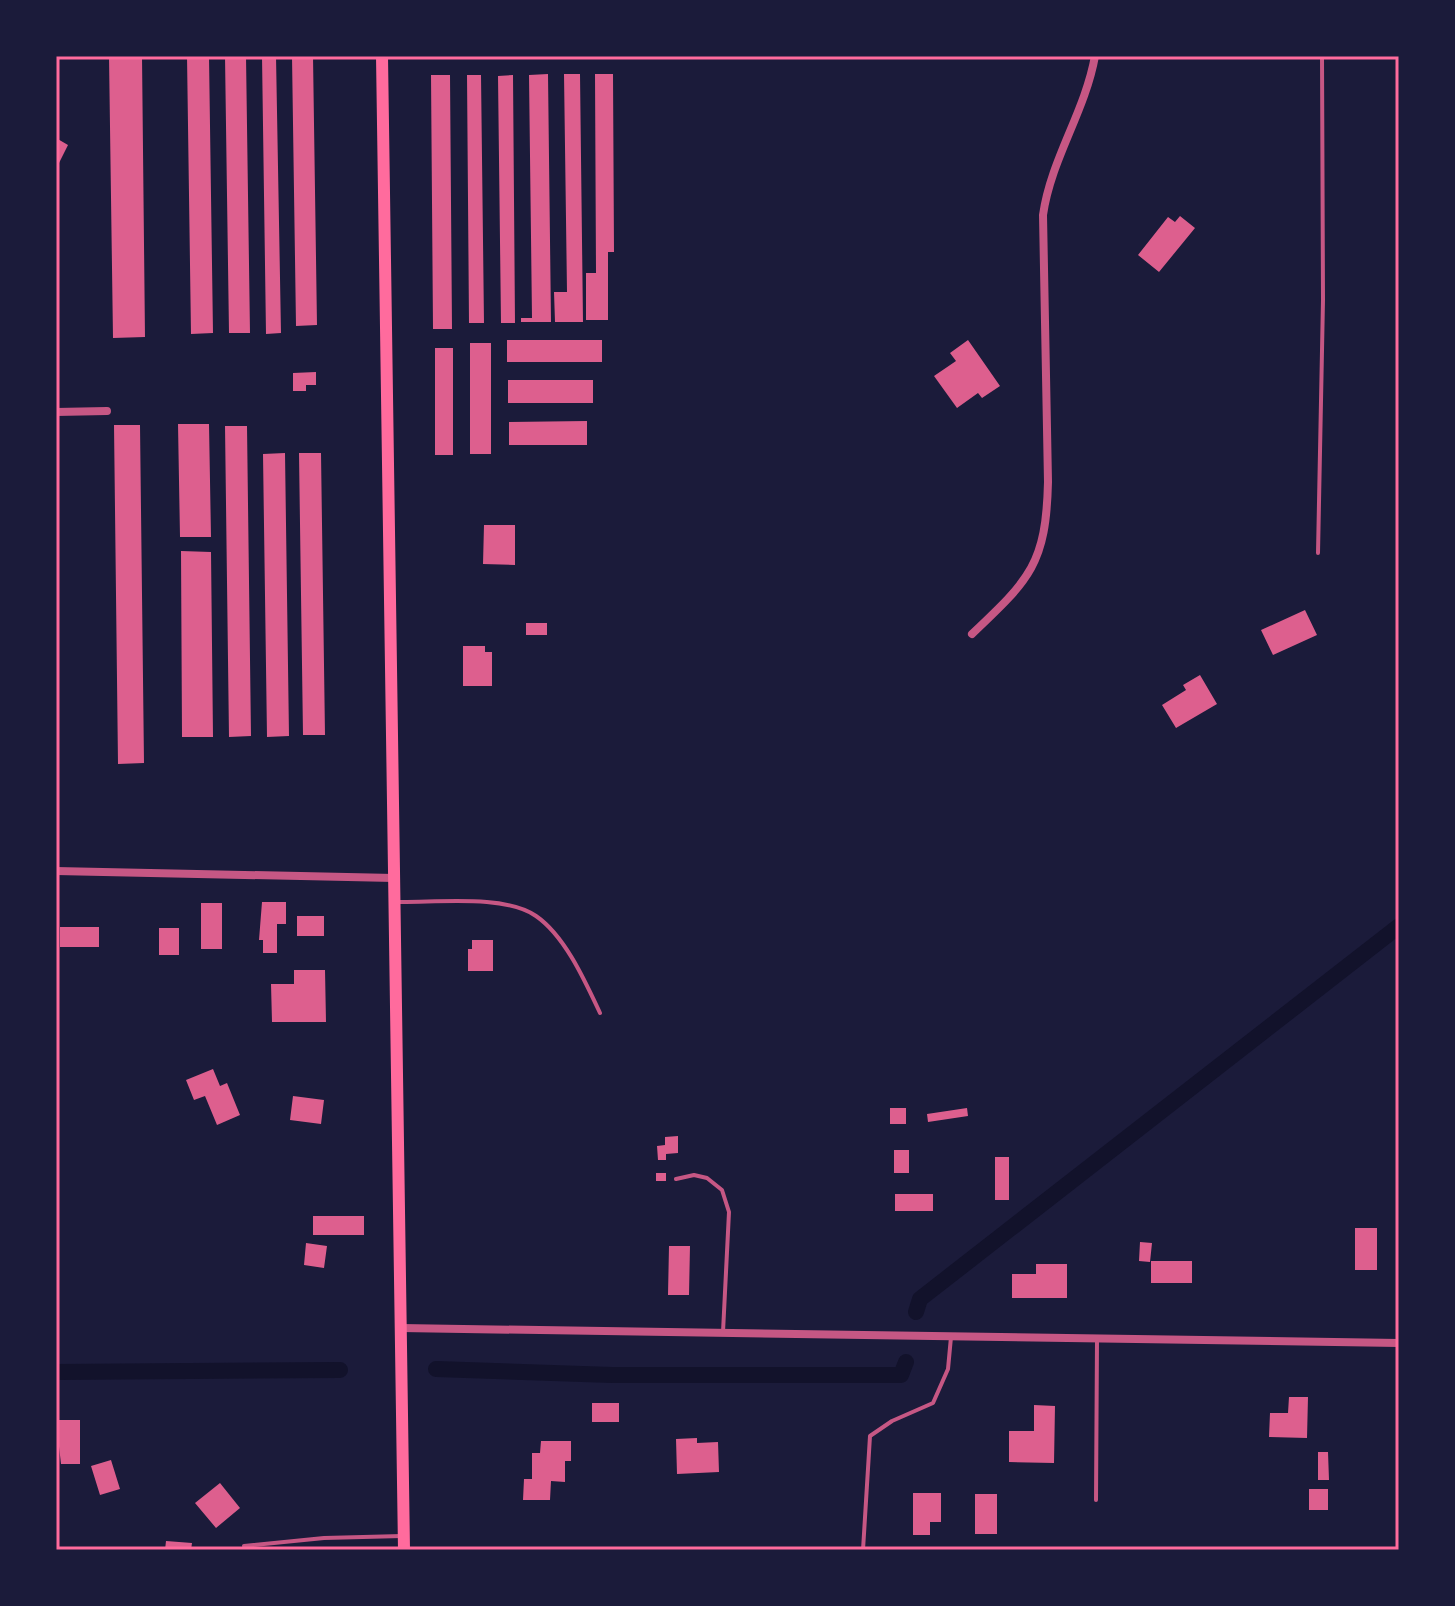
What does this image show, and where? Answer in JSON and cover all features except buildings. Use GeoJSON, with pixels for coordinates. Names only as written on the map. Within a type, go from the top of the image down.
{"type":"FeatureCollection","features":[{"type":"Feature","properties":{"kind":"main road"},"geometry":{"type":"LineString","coordinates":[[382,56],[404,1550]]}},
{"type":"Feature","properties":{"kind":"street"},"geometry":{"type":"LineString","coordinates":[[972,634],[1027,580],[1041,553],[1048,482],[1043,215],[1048,186],[1089,89],[1095,56]]}},
{"type":"Feature","properties":{"kind":"street"},"geometry":{"type":"LineString","coordinates":[[56,412],[107,411]]}},
{"type":"Feature","properties":{"kind":"street"},"geometry":{"type":"LineString","coordinates":[[56,871],[394,878]]}},
{"type":"Feature","properties":{"kind":"street"},"geometry":{"type":"LineString","coordinates":[[401,1328],[1399,1343]]}},
{"type":"Feature","properties":{"kind":"lane"},"geometry":{"type":"LineString","coordinates":[[1318,553],[1323,300],[1322,56]]}},
{"type":"Feature","properties":{"kind":"lane"},"geometry":{"type":"LineString","coordinates":[[394,902],[521,908],[537,917],[567,954],[600,1013]]}},
{"type":"Feature","properties":{"kind":"lane"},"geometry":{"type":"LineString","coordinates":[[676,1179],[694,1175],[707,1178],[722,1190],[729,1212],[723,1332]]}},
{"type":"Feature","properties":{"kind":"lane"},"geometry":{"type":"LineString","coordinates":[[863,1550],[870,1436],[892,1421],[933,1403],[948,1369],[951,1335]]}},
{"type":"Feature","properties":{"kind":"lane"},"geometry":{"type":"LineString","coordinates":[[1096,1500],[1097,1337]]}},
{"type":"Feature","properties":{"kind":"lane"},"geometry":{"type":"LineString","coordinates":[[244,1546],[324,1538],[404,1536]]}},
{"type":"Feature","properties":{"kind":"waterway"},"geometry":{"type":"LineString","coordinates":[[916,1312],[920,1299],[1399,926]]}},
{"type":"Feature","properties":{"kind":"waterway"},"geometry":{"type":"LineString","coordinates":[[436,1369],[612,1375],[901,1375],[906,1362]]}},
{"type":"Feature","properties":{"kind":"waterway"},"geometry":{"type":"LineString","coordinates":[[56,1372],[340,1370]]}}]}
